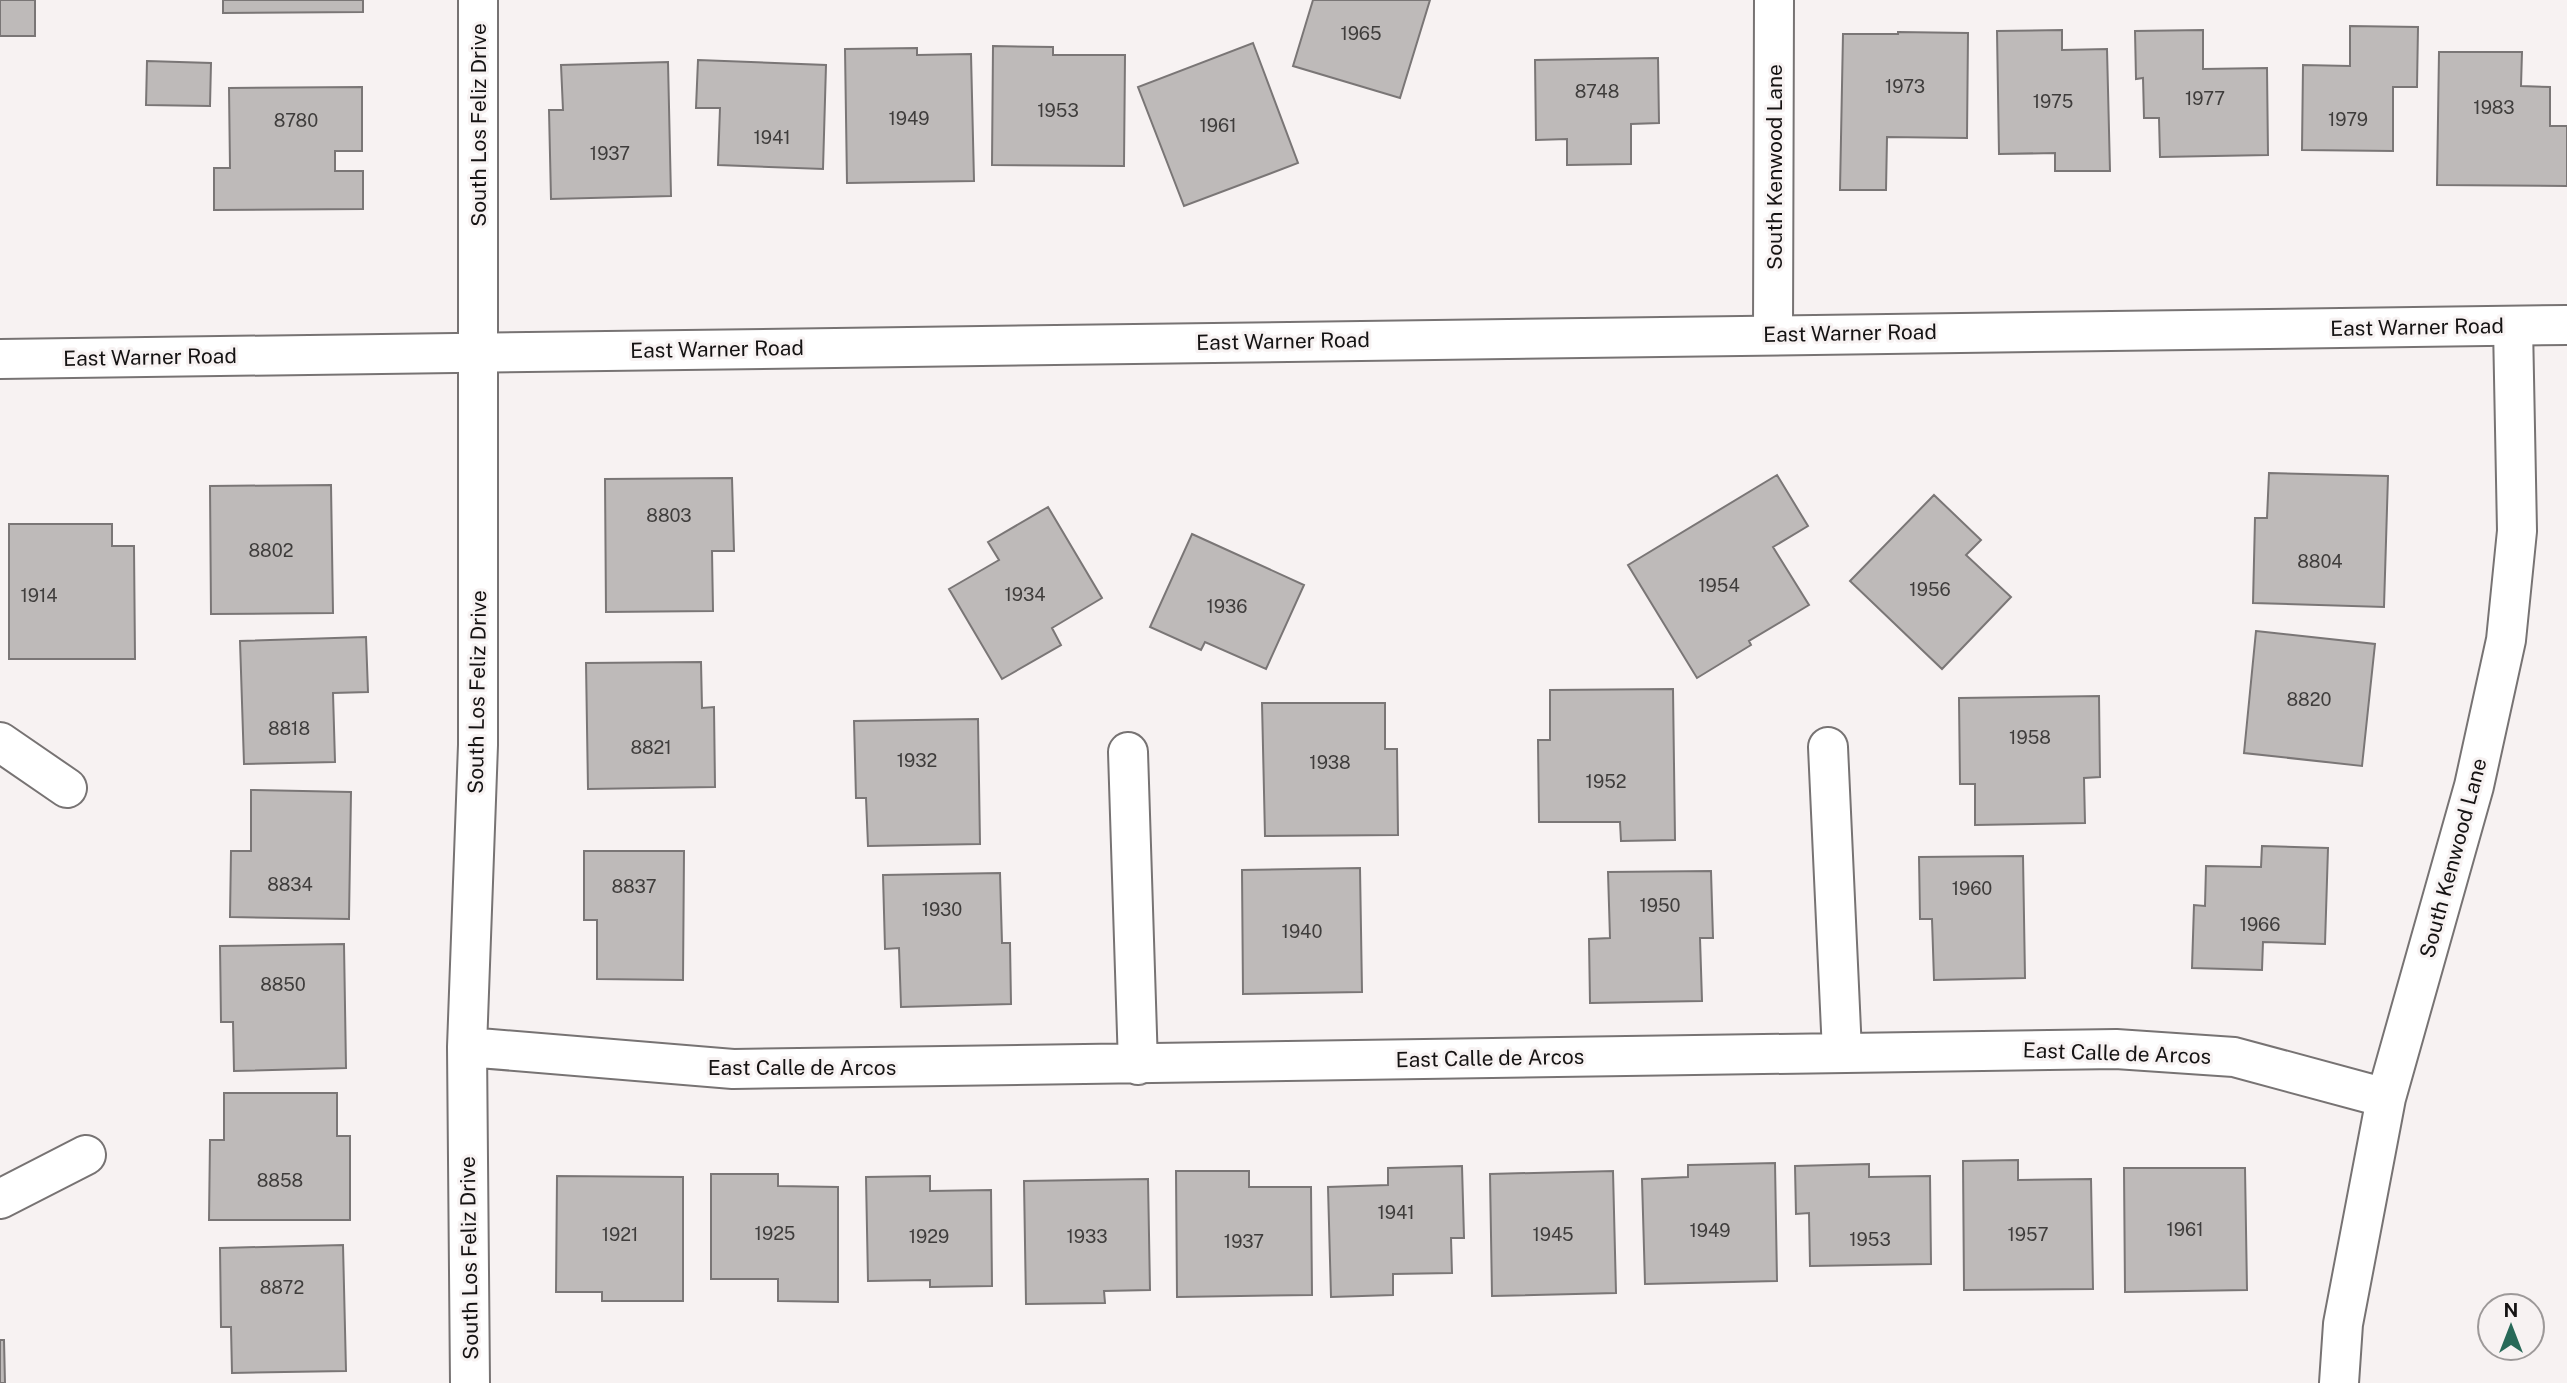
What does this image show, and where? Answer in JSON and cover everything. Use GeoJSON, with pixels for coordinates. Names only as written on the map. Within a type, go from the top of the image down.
{"type":"FeatureCollection","features":[{"type":"Feature","properties":{"kind":"street","name":"South Los Feliz Drive"},"geometry":{"type":"LineString","coordinates":[[470,1383],[467,1046],[478,746],[478,0]]}},
{"type":"Feature","properties":{"kind":"street","name":"South Kenwood Lane"},"geometry":{"type":"LineString","coordinates":[[1773,334],[1774,0]]}},
{"type":"Feature","properties":{"kind":"street","name":"East Warner Road"},"geometry":{"type":"LineString","coordinates":[[0,359],[2567,325]]}},
{"type":"Feature","properties":{"kind":"street","name":"South Kenwood Lane"},"geometry":{"type":"LineString","coordinates":[[2339,1383],[2343,1324],[2386,1098],[2474,786],[2505,640],[2516,531],[2513,326]]}},
{"type":"Feature","properties":{"kind":"street"},"geometry":{"type":"LineString","coordinates":[[0,742],[67,788]]}},
{"type":"Feature","properties":{"kind":"street"},"geometry":{"type":"LineString","coordinates":[[1828,747],[1842,1052]]}},
{"type":"Feature","properties":{"kind":"street"},"geometry":{"type":"LineString","coordinates":[[1128,752],[1138,1065]]}},
{"type":"Feature","properties":{"kind":"street","name":"East Calle de Arcos"},"geometry":{"type":"LineString","coordinates":[[467,1046],[733,1069],[2116,1049],[2234,1057],[2386,1098]]}},
{"type":"Feature","properties":{"kind":"street"},"geometry":{"type":"LineString","coordinates":[[0,1199],[86,1155]]}},
{"type":"Feature","properties":{"kind":"building"},"geometry":{"type":"Polygon","coordinates":[[[0,0],[35,0],[35,36],[0,36],[0,0]]]}},
{"type":"Feature","properties":{"kind":"building"},"geometry":{"type":"Polygon","coordinates":[[[223,0],[363,0],[363,12],[223,13],[223,0]]]}},
{"type":"Feature","properties":{"kind":"building"},"geometry":{"type":"Polygon","coordinates":[[[1313,0],[1430,0],[1400,98],[1293,66],[1313,0]]]}},
{"type":"Feature","properties":{"kind":"building"},"geometry":{"type":"Polygon","coordinates":[[[2350,26],[2418,27],[2417,87],[2393,87],[2393,151],[2302,150],[2303,65],[2350,66],[2350,26]]]}},
{"type":"Feature","properties":{"kind":"building"},"geometry":{"type":"Polygon","coordinates":[[[2062,30],[2062,50],[2107,49],[2110,171],[2055,171],[2055,153],[1999,154],[1997,31],[2062,30]]]}},
{"type":"Feature","properties":{"kind":"building"},"geometry":{"type":"Polygon","coordinates":[[[2203,30],[2203,69],[2267,68],[2268,155],[2160,157],[2159,118],[2144,118],[2143,78],[2136,79],[2135,31],[2203,30]]]}},
{"type":"Feature","properties":{"kind":"building"},"geometry":{"type":"Polygon","coordinates":[[[1968,33],[1967,138],[1887,137],[1886,190],[1840,190],[1843,34],[1968,33]]]}},
{"type":"Feature","properties":{"kind":"building"},"geometry":{"type":"Polygon","coordinates":[[[1253,43],[1298,163],[1184,206],[1138,87],[1253,43]]]}},
{"type":"Feature","properties":{"kind":"building"},"geometry":{"type":"Polygon","coordinates":[[[993,46],[1053,47],[1053,55],[1125,55],[1124,166],[992,165],[993,46]]]}},
{"type":"Feature","properties":{"kind":"building"},"geometry":{"type":"Polygon","coordinates":[[[917,48],[917,55],[971,54],[974,181],[847,183],[845,49],[917,48]]]}},
{"type":"Feature","properties":{"kind":"building"},"geometry":{"type":"Polygon","coordinates":[[[2439,52],[2522,52],[2521,86],[2550,87],[2550,126],[2567,126],[2567,186],[2437,185],[2439,52]]]}},
{"type":"Feature","properties":{"kind":"building"},"geometry":{"type":"Polygon","coordinates":[[[1658,58],[1659,123],[1631,124],[1631,164],[1567,165],[1567,139],[1536,140],[1535,60],[1658,58]]]}},
{"type":"Feature","properties":{"kind":"building"},"geometry":{"type":"Polygon","coordinates":[[[698,60],[826,65],[823,169],[718,165],[720,108],[696,108],[698,60]]]}},
{"type":"Feature","properties":{"kind":"building"},"geometry":{"type":"Polygon","coordinates":[[[147,61],[211,63],[210,106],[146,105],[147,61]]]}},
{"type":"Feature","properties":{"kind":"building"},"geometry":{"type":"Polygon","coordinates":[[[668,62],[671,196],[551,199],[549,110],[563,110],[561,65],[668,62]]]}},
{"type":"Feature","properties":{"kind":"building"},"geometry":{"type":"Polygon","coordinates":[[[362,87],[362,151],[335,151],[335,171],[363,171],[363,209],[214,210],[214,168],[230,168],[229,88],[362,87]]]}},
{"type":"Feature","properties":{"kind":"building"},"geometry":{"type":"Polygon","coordinates":[[[2269,473],[2388,476],[2384,607],[2253,603],[2255,518],[2267,518],[2269,473]]]}},
{"type":"Feature","properties":{"kind":"building"},"geometry":{"type":"Polygon","coordinates":[[[1777,475],[1808,526],[1773,547],[1809,605],[1749,641],[1751,645],[1697,678],[1628,565],[1777,475]]]}},
{"type":"Feature","properties":{"kind":"building"},"geometry":{"type":"Polygon","coordinates":[[[732,478],[734,551],[712,551],[713,611],[606,612],[605,479],[732,478]]]}},
{"type":"Feature","properties":{"kind":"building"},"geometry":{"type":"Polygon","coordinates":[[[331,485],[333,613],[211,614],[210,486],[331,485]]]}},
{"type":"Feature","properties":{"kind":"building"},"geometry":{"type":"Polygon","coordinates":[[[1934,495],[1981,540],[1966,555],[2011,597],[1942,669],[1850,581],[1934,495]]]}},
{"type":"Feature","properties":{"kind":"building"},"geometry":{"type":"Polygon","coordinates":[[[1048,507],[1102,598],[1052,628],[1061,645],[1002,679],[949,589],[999,560],[988,542],[1048,507]]]}},
{"type":"Feature","properties":{"kind":"building"},"geometry":{"type":"Polygon","coordinates":[[[9,524],[112,524],[112,546],[134,546],[135,659],[9,659],[9,524]]]}},
{"type":"Feature","properties":{"kind":"building"},"geometry":{"type":"Polygon","coordinates":[[[1192,534],[1304,585],[1266,669],[1205,642],[1201,650],[1150,627],[1192,534]]]}},
{"type":"Feature","properties":{"kind":"building"},"geometry":{"type":"Polygon","coordinates":[[[2256,631],[2375,644],[2362,766],[2244,753],[2256,631]]]}},
{"type":"Feature","properties":{"kind":"building"},"geometry":{"type":"Polygon","coordinates":[[[366,637],[368,692],[333,693],[335,762],[244,764],[240,641],[366,637]]]}},
{"type":"Feature","properties":{"kind":"building"},"geometry":{"type":"Polygon","coordinates":[[[701,662],[702,708],[714,707],[715,787],[588,789],[586,663],[701,662]]]}},
{"type":"Feature","properties":{"kind":"building"},"geometry":{"type":"Polygon","coordinates":[[[1673,689],[1675,840],[1621,841],[1620,822],[1539,822],[1538,740],[1550,740],[1550,690],[1673,689]]]}},
{"type":"Feature","properties":{"kind":"building"},"geometry":{"type":"Polygon","coordinates":[[[2099,696],[2100,777],[2084,778],[2085,823],[1975,825],[1975,784],[1960,784],[1959,698],[2099,696]]]}},
{"type":"Feature","properties":{"kind":"building"},"geometry":{"type":"Polygon","coordinates":[[[1262,703],[1385,703],[1385,749],[1397,749],[1398,835],[1265,836],[1262,703]]]}},
{"type":"Feature","properties":{"kind":"building"},"geometry":{"type":"Polygon","coordinates":[[[978,719],[980,844],[868,846],[866,798],[856,798],[854,721],[978,719]]]}},
{"type":"Feature","properties":{"kind":"building"},"geometry":{"type":"Polygon","coordinates":[[[251,790],[351,792],[349,919],[230,917],[231,851],[251,851],[251,790]]]}},
{"type":"Feature","properties":{"kind":"building"},"geometry":{"type":"Polygon","coordinates":[[[2262,846],[2328,848],[2325,944],[2263,942],[2262,970],[2192,968],[2194,905],[2205,906],[2206,866],[2261,867],[2262,846]]]}},
{"type":"Feature","properties":{"kind":"building"},"geometry":{"type":"Polygon","coordinates":[[[584,851],[684,851],[683,980],[597,979],[597,920],[584,920],[584,851]]]}},
{"type":"Feature","properties":{"kind":"building"},"geometry":{"type":"Polygon","coordinates":[[[2023,856],[2025,978],[1934,980],[1932,919],[1920,919],[1919,857],[2023,856]]]}},
{"type":"Feature","properties":{"kind":"building"},"geometry":{"type":"Polygon","coordinates":[[[1360,868],[1362,992],[1243,994],[1242,870],[1360,868]]]}},
{"type":"Feature","properties":{"kind":"building"},"geometry":{"type":"Polygon","coordinates":[[[1711,871],[1713,938],[1700,938],[1702,1001],[1590,1003],[1589,939],[1610,938],[1608,872],[1711,871]]]}},
{"type":"Feature","properties":{"kind":"building"},"geometry":{"type":"Polygon","coordinates":[[[1000,873],[1002,943],[1010,943],[1011,1004],[901,1007],[899,948],[885,949],[883,875],[1000,873]]]}},
{"type":"Feature","properties":{"kind":"building"},"geometry":{"type":"Polygon","coordinates":[[[344,944],[346,1068],[234,1071],[233,1022],[221,1022],[220,946],[344,944]]]}},
{"type":"Feature","properties":{"kind":"building"},"geometry":{"type":"Polygon","coordinates":[[[224,1093],[337,1093],[337,1136],[350,1136],[350,1220],[209,1220],[210,1140],[224,1140],[224,1093]]]}},
{"type":"Feature","properties":{"kind":"building"},"geometry":{"type":"Polygon","coordinates":[[[2018,1160],[2018,1180],[2091,1179],[2093,1289],[1964,1290],[1963,1161],[2018,1160]]]}},
{"type":"Feature","properties":{"kind":"building"},"geometry":{"type":"Polygon","coordinates":[[[1775,1163],[1777,1281],[1645,1284],[1642,1179],[1688,1177],[1688,1165],[1775,1163]]]}},
{"type":"Feature","properties":{"kind":"building"},"geometry":{"type":"Polygon","coordinates":[[[1869,1164],[1869,1177],[1930,1176],[1931,1264],[1810,1266],[1809,1213],[1796,1214],[1795,1166],[1869,1164]]]}},
{"type":"Feature","properties":{"kind":"building"},"geometry":{"type":"Polygon","coordinates":[[[1462,1166],[1464,1238],[1451,1238],[1452,1273],[1393,1274],[1393,1295],[1331,1297],[1328,1187],[1388,1185],[1388,1168],[1462,1166]]]}},
{"type":"Feature","properties":{"kind":"building"},"geometry":{"type":"Polygon","coordinates":[[[2124,1168],[2245,1168],[2247,1290],[2125,1292],[2124,1168]]]}},
{"type":"Feature","properties":{"kind":"building"},"geometry":{"type":"Polygon","coordinates":[[[1176,1171],[1249,1171],[1249,1187],[1311,1187],[1312,1295],[1177,1297],[1176,1171]]]}},
{"type":"Feature","properties":{"kind":"building"},"geometry":{"type":"Polygon","coordinates":[[[1613,1171],[1616,1293],[1492,1296],[1490,1174],[1613,1171]]]}},
{"type":"Feature","properties":{"kind":"building"},"geometry":{"type":"Polygon","coordinates":[[[711,1174],[778,1174],[778,1186],[838,1187],[838,1302],[778,1301],[778,1279],[711,1279],[711,1174]]]}},
{"type":"Feature","properties":{"kind":"building"},"geometry":{"type":"Polygon","coordinates":[[[557,1176],[683,1177],[683,1301],[602,1301],[602,1292],[556,1292],[557,1176]]]}},
{"type":"Feature","properties":{"kind":"building"},"geometry":{"type":"Polygon","coordinates":[[[930,1176],[930,1191],[991,1190],[992,1286],[930,1287],[930,1280],[868,1281],[866,1177],[930,1176]]]}},
{"type":"Feature","properties":{"kind":"building"},"geometry":{"type":"Polygon","coordinates":[[[1148,1179],[1150,1290],[1104,1291],[1105,1303],[1026,1304],[1024,1181],[1148,1179]]]}},
{"type":"Feature","properties":{"kind":"building"},"geometry":{"type":"Polygon","coordinates":[[[343,1245],[346,1371],[232,1373],[231,1327],[221,1327],[220,1248],[343,1245]]]}},
{"type":"Feature","properties":{"kind":"building"},"geometry":{"type":"Polygon","coordinates":[[[0,1340],[4,1340],[5,1383],[0,1383],[0,1340]]]}}]}
